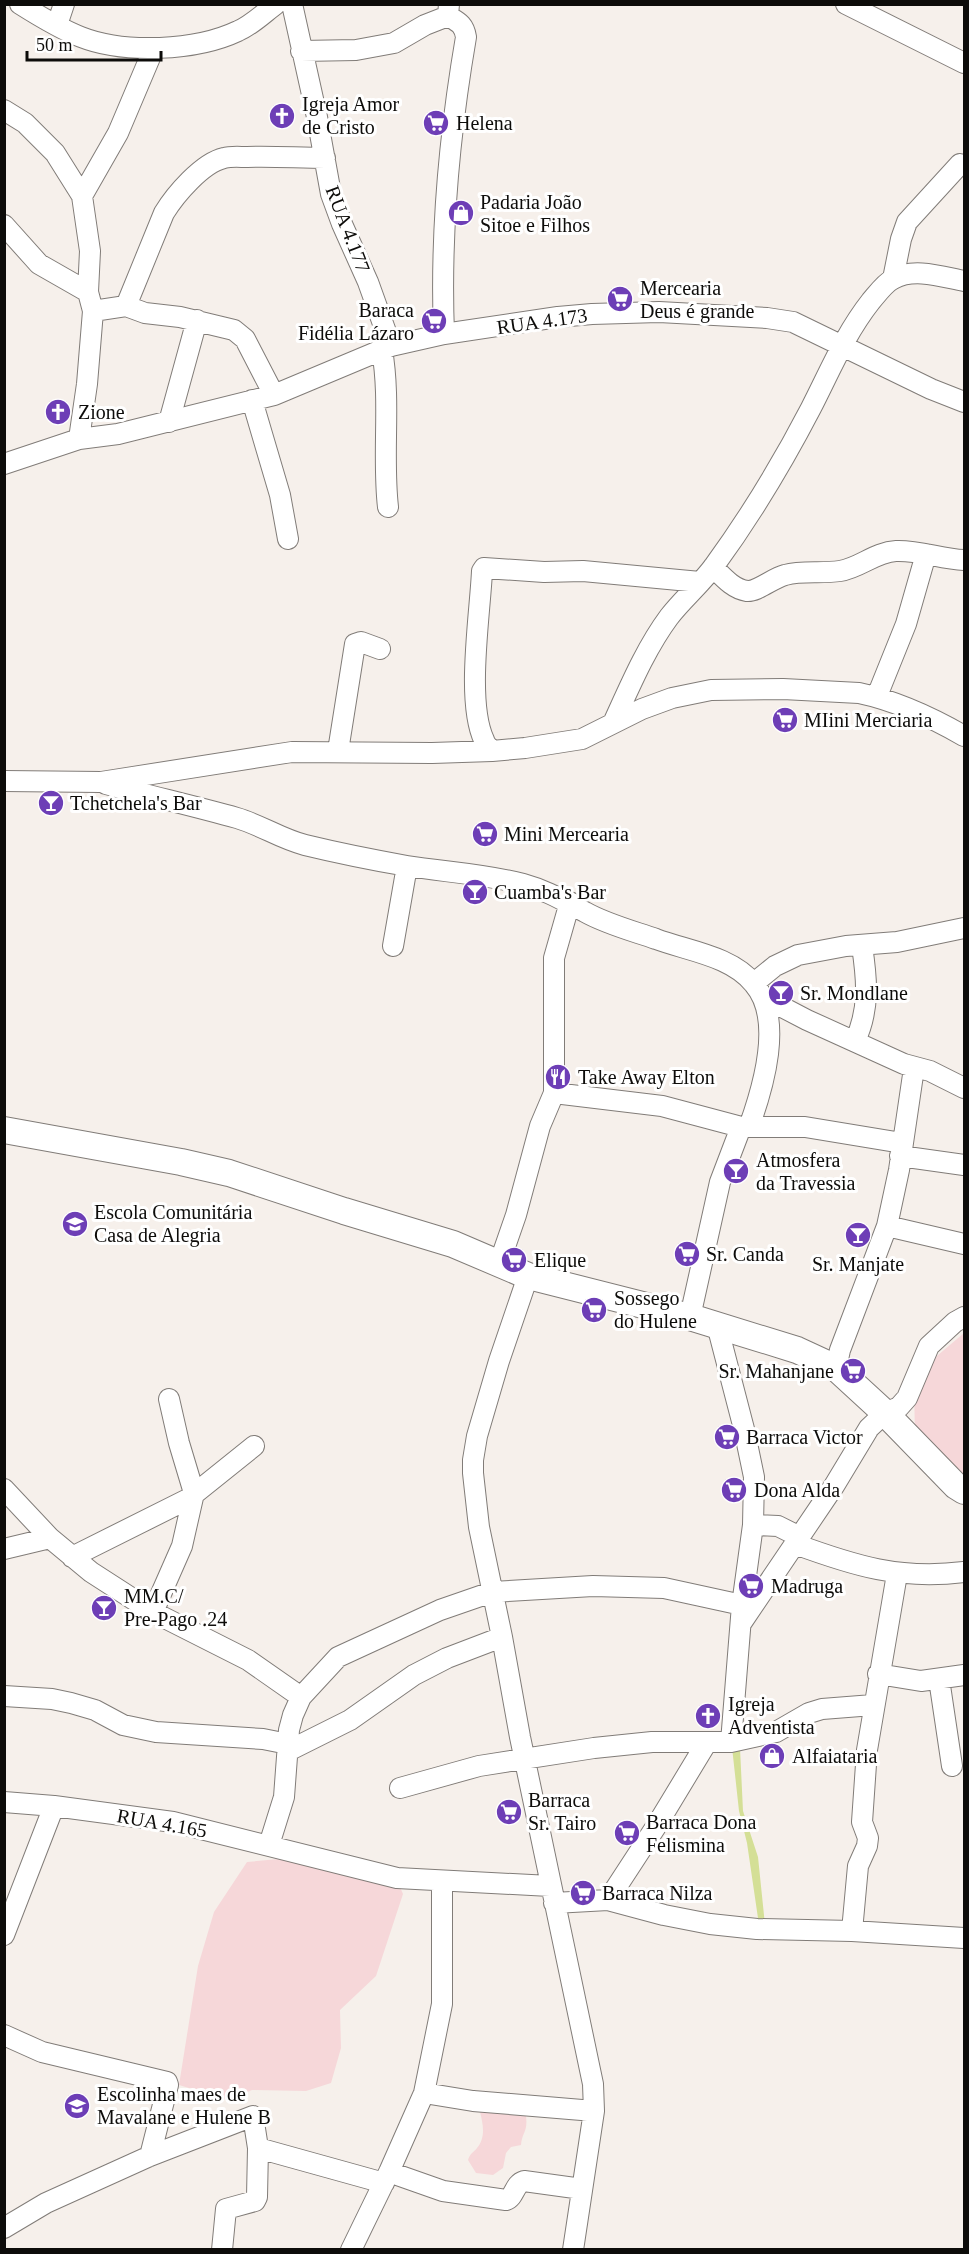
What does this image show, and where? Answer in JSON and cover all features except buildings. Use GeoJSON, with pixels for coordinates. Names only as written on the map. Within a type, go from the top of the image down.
{"type":"FeatureCollection","features":[{"type":"Feature","properties":{"kind":"street"},"geometry":{"type":"LineString","coordinates":[[20,4],[81,37],[110,44],[154,48],[195,45],[224,38],[241,30],[276,4]]}},
{"type":"Feature","properties":{"kind":"street"},"geometry":{"type":"LineString","coordinates":[[57,25],[64,4]]}},
{"type":"Feature","properties":{"kind":"street","name":"RUA 4.177"},"geometry":{"type":"LineString","coordinates":[[292,4],[331,195],[372,292],[386,348],[385,478],[388,507]]}},
{"type":"Feature","properties":{"kind":"street"},"geometry":{"type":"LineString","coordinates":[[846,4],[964,63]]}},
{"type":"Feature","properties":{"kind":"street"},"geometry":{"type":"LineString","coordinates":[[301,51],[356,50],[394,43],[448,10],[465,28],[466,37],[454,108],[446,189],[443,243],[444,334]]}},
{"type":"Feature","properties":{"kind":"street"},"geometry":{"type":"LineString","coordinates":[[82,196],[117,133],[154,48]]}},
{"type":"Feature","properties":{"kind":"street"},"geometry":{"type":"LineString","coordinates":[[4,111],[25,123],[55,153],[82,196],[90,251],[91,302],[87,384],[79,439]]}},
{"type":"Feature","properties":{"kind":"street"},"geometry":{"type":"LineString","coordinates":[[126,306],[164,213],[183,185],[191,179],[223,158],[325,158]]}},
{"type":"Feature","properties":{"kind":"street"},"geometry":{"type":"LineString","coordinates":[[893,279],[901,238],[907,222],[960,164]]}},
{"type":"Feature","properties":{"kind":"street"},"geometry":{"type":"LineString","coordinates":[[4,225],[39,264],[91,302],[126,306],[145,313],[197,320],[234,330],[245,339],[274,395]]}},
{"type":"Feature","properties":{"kind":"street"},"geometry":{"type":"LineString","coordinates":[[614,722],[658,634],[684,598],[713,567],[781,463],[811,408],[841,345],[861,313],[878,292],[893,279],[912,274],[936,275],[964,281]]}},
{"type":"Feature","properties":{"kind":"street","name":"RUA 4.173"},"geometry":{"type":"LineString","coordinates":[[4,464],[79,439],[118,434],[274,395],[386,348],[444,334],[558,317],[659,312],[767,318],[794,322],[931,389],[964,402]]}},
{"type":"Feature","properties":{"kind":"street"},"geometry":{"type":"LineString","coordinates":[[169,422],[197,320]]}},
{"type":"Feature","properties":{"kind":"street"},"geometry":{"type":"LineString","coordinates":[[252,400],[280,495],[288,539]]}},
{"type":"Feature","properties":{"kind":"street"},"geometry":{"type":"LineString","coordinates":[[713,567],[738,588],[754,590],[772,579],[787,574],[839,572],[878,555],[894,551],[964,560]]}},
{"type":"Feature","properties":{"kind":"street"},"geometry":{"type":"LineString","coordinates":[[877,696],[906,624],[926,554]]}},
{"type":"Feature","properties":{"kind":"street"},"geometry":{"type":"LineString","coordinates":[[492,751],[484,741],[481,730],[475,684],[484,568],[593,572],[700,582]]}},
{"type":"Feature","properties":{"kind":"street"},"geometry":{"type":"LineString","coordinates":[[338,752],[355,644],[361,642],[380,649]]}},
{"type":"Feature","properties":{"kind":"street"},"geometry":{"type":"LineString","coordinates":[[4,781],[101,782],[292,752],[492,751],[575,741],[672,698],[711,690],[783,689],[877,696],[894,701],[964,736]]}},
{"type":"Feature","properties":{"kind":"street"},"geometry":{"type":"LineString","coordinates":[[101,782],[238,818],[301,844],[407,866],[520,883],[547,891],[585,912],[679,948],[722,961],[739,970],[758,990],[807,1020],[914,1068],[930,1071],[964,1088]]}},
{"type":"Feature","properties":{"kind":"street"},"geometry":{"type":"LineString","coordinates":[[393,946],[407,866]]}},
{"type":"Feature","properties":{"kind":"street"},"geometry":{"type":"LineString","coordinates":[[499,1264],[516,1215],[540,1126],[554,1093],[554,958],[570,902]]}},
{"type":"Feature","properties":{"kind":"street"},"geometry":{"type":"LineString","coordinates":[[758,990],[775,966],[798,955],[830,948],[897,942],[964,928]]}},
{"type":"Feature","properties":{"kind":"street"},"geometry":{"type":"LineString","coordinates":[[855,1041],[866,1014],[867,1000],[862,946]]}},
{"type":"Feature","properties":{"kind":"street"},"geometry":{"type":"LineString","coordinates":[[690,1317],[720,1182],[762,1085],[769,1039],[769,1020],[758,990]]}},
{"type":"Feature","properties":{"kind":"street"},"geometry":{"type":"LineString","coordinates":[[836,1368],[840,1350],[880,1250],[887,1226],[914,1068]]}},
{"type":"Feature","properties":{"kind":"street"},"geometry":{"type":"LineString","coordinates":[[554,1093],[682,1109],[745,1127],[805,1127],[964,1165]]}},
{"type":"Feature","properties":{"kind":"street"},"geometry":{"type":"LineString","coordinates":[[4,1130],[229,1173],[374,1221],[444,1241],[528,1276],[690,1317],[776,1342],[836,1368],[885,1413],[962,1493]]}},
{"type":"Feature","properties":{"kind":"street"},"geometry":{"type":"LineString","coordinates":[[887,1226],[964,1244]]}},
{"type":"Feature","properties":{"kind":"street"},"geometry":{"type":"LineString","coordinates":[[528,1276],[499,1361],[477,1436],[473,1460],[479,1527],[552,1895],[593,2084],[594,2111],[573,2250]]}},
{"type":"Feature","properties":{"kind":"street"},"geometry":{"type":"LineString","coordinates":[[741,1614],[798,1541],[869,1428],[885,1413],[899,1407],[907,1398],[929,1346],[955,1322],[964,1317]]}},
{"type":"Feature","properties":{"kind":"street"},"geometry":{"type":"LineString","coordinates":[[717,1325],[750,1452],[754,1477],[753,1525],[741,1614],[731,1742]]}},
{"type":"Feature","properties":{"kind":"street"},"geometry":{"type":"LineString","coordinates":[[153,1612],[182,1546],[194,1493],[179,1443],[170,1399]]}},
{"type":"Feature","properties":{"kind":"street"},"geometry":{"type":"LineString","coordinates":[[72,1557],[188,1499],[254,1446]]}},
{"type":"Feature","properties":{"kind":"street"},"geometry":{"type":"LineString","coordinates":[[4,1489],[50,1538],[91,1572],[153,1612],[248,1659],[301,1697]]}},
{"type":"Feature","properties":{"kind":"street"},"geometry":{"type":"LineString","coordinates":[[753,1525],[778,1527],[798,1541],[835,1559],[897,1574],[939,1575],[964,1572]]}},
{"type":"Feature","properties":{"kind":"street"},"geometry":{"type":"LineString","coordinates":[[4,1549],[50,1538]]}},
{"type":"Feature","properties":{"kind":"street"},"geometry":{"type":"LineString","coordinates":[[852,1931],[858,1866],[868,1838],[862,1822],[864,1777],[873,1705],[897,1574]]}},
{"type":"Feature","properties":{"kind":"street"},"geometry":{"type":"LineString","coordinates":[[268,1845],[284,1797],[293,1715],[301,1697],[338,1657],[440,1610],[492,1592],[593,1586],[664,1588],[741,1614]]}},
{"type":"Feature","properties":{"kind":"street"},"geometry":{"type":"LineString","coordinates":[[4,1696],[52,1699],[71,1703],[95,1710],[123,1725],[156,1732],[263,1738],[288,1747],[350,1720],[414,1675],[447,1658],[502,1637]]}},
{"type":"Feature","properties":{"kind":"street"},"geometry":{"type":"LineString","coordinates":[[878,1674],[921,1681],[964,1675]]}},
{"type":"Feature","properties":{"kind":"street"},"geometry":{"type":"LineString","coordinates":[[939,1679],[952,1766]]}},
{"type":"Feature","properties":{"kind":"street"},"geometry":{"type":"LineString","coordinates":[[400,1788],[479,1766],[624,1744],[731,1742],[776,1732],[822,1708],[873,1705]]}},
{"type":"Feature","properties":{"kind":"street"},"geometry":{"type":"LineString","coordinates":[[608,1900],[661,1819],[707,1742]]}},
{"type":"Feature","properties":{"kind":"street","name":"RUA 4.165"},"geometry":{"type":"LineString","coordinates":[[4,1802],[54,1806],[173,1822],[385,1876],[608,1900],[710,1924],[757,1929],[852,1931],[964,1938]]}},
{"type":"Feature","properties":{"kind":"street"},"geometry":{"type":"LineString","coordinates":[[4,1935],[54,1806]]}},
{"type":"Feature","properties":{"kind":"street"},"geometry":{"type":"LineString","coordinates":[[351,2250],[387,2177],[424,2093],[442,2004],[442,1881]]}},
{"type":"Feature","properties":{"kind":"street"},"geometry":{"type":"LineString","coordinates":[[4,2035],[42,2052],[167,2082],[150,2157]]}},
{"type":"Feature","properties":{"kind":"street"},"geometry":{"type":"LineString","coordinates":[[424,2093],[473,2101],[594,2111]]}},
{"type":"Feature","properties":{"kind":"street"},"geometry":{"type":"LineString","coordinates":[[4,2228],[46,2203],[251,2116],[255,2118],[258,2148],[256,2200],[226,2209],[222,2250]]}},
{"type":"Feature","properties":{"kind":"street"},"geometry":{"type":"LineString","coordinates":[[258,2148],[443,2191],[506,2200],[511,2198],[518,2184],[524,2181],[582,2189]]}},
{"type":"Feature","properties":{"kind":"shaded area"},"geometry":{"type":"Polygon","coordinates":[[[964,1333],[964,1493],[915,1440],[914,1383],[931,1361],[964,1333]]]}},
{"type":"Feature","properties":{"kind":"shaded area"},"geometry":{"type":"Polygon","coordinates":[[[829,1716],[740,1748],[743,1811],[758,1857],[765,1925],[759,1925],[747,1843],[739,1811],[732,1747],[829,1716]]]}},
{"type":"Feature","properties":{"kind":"shaded area"},"geometry":{"type":"Polygon","coordinates":[[[289,1858],[339,1874],[397,1880],[403,1894],[376,1976],[340,2010],[341,2048],[331,2083],[306,2091],[252,2090],[228,2100],[179,2085],[198,1966],[214,1912],[247,1862],[289,1858]]]}},
{"type":"Feature","properties":{"kind":"shaded area"},"geometry":{"type":"Polygon","coordinates":[[[480,2112],[526,2116],[521,2145],[511,2147],[506,2153],[503,2168],[493,2175],[476,2173],[468,2160],[480,2144],[483,2135],[480,2112]]]}},
{"type":"Feature","properties":{"kind":"place","name":"Igreja Amor de Cristo"},"geometry":{"type":"Point","coordinates":[282,116]}},
{"type":"Feature","properties":{"kind":"place","name":"Helena"},"geometry":{"type":"Point","coordinates":[436,123]}},
{"type":"Feature","properties":{"kind":"place","name":"Padaria João Sitoe e Filhos"},"geometry":{"type":"Point","coordinates":[461,213]}},
{"type":"Feature","properties":{"kind":"place","name":"Mercearia Deus é grande"},"geometry":{"type":"Point","coordinates":[620,299]}},
{"type":"Feature","properties":{"kind":"place","name":"Baraca Fidélia Lázaro"},"geometry":{"type":"Point","coordinates":[434,321]}},
{"type":"Feature","properties":{"kind":"place","name":"Zione"},"geometry":{"type":"Point","coordinates":[58,412]}},
{"type":"Feature","properties":{"kind":"place","name":"MIini Merciaria"},"geometry":{"type":"Point","coordinates":[785,720]}},
{"type":"Feature","properties":{"kind":"place","name":"Tchetchela's Bar"},"geometry":{"type":"Point","coordinates":[51,803]}},
{"type":"Feature","properties":{"kind":"place","name":"Mini Mercearia"},"geometry":{"type":"Point","coordinates":[485,834]}},
{"type":"Feature","properties":{"kind":"place","name":"Cuamba's Bar"},"geometry":{"type":"Point","coordinates":[475,892]}},
{"type":"Feature","properties":{"kind":"place","name":"Sr. Mondlane"},"geometry":{"type":"Point","coordinates":[781,993]}},
{"type":"Feature","properties":{"kind":"place","name":"Take Away Elton"},"geometry":{"type":"Point","coordinates":[558,1077]}},
{"type":"Feature","properties":{"kind":"place","name":"Atmosfera da Travessia"},"geometry":{"type":"Point","coordinates":[736,1171]}},
{"type":"Feature","properties":{"kind":"place","name":"Escola Comunitária Casa de Alegria"},"geometry":{"type":"Point","coordinates":[75,1224]}},
{"type":"Feature","properties":{"kind":"place","name":"Sr. Manjate"},"geometry":{"type":"Point","coordinates":[858,1235]}},
{"type":"Feature","properties":{"kind":"place","name":"Sr. Canda"},"geometry":{"type":"Point","coordinates":[687,1254]}},
{"type":"Feature","properties":{"kind":"place","name":"Elique"},"geometry":{"type":"Point","coordinates":[514,1260]}},
{"type":"Feature","properties":{"kind":"place","name":"Sossego do Hulene"},"geometry":{"type":"Point","coordinates":[594,1310]}},
{"type":"Feature","properties":{"kind":"place","name":"Sr. Mahanjane"},"geometry":{"type":"Point","coordinates":[853,1371]}},
{"type":"Feature","properties":{"kind":"place","name":"Barraca Victor"},"geometry":{"type":"Point","coordinates":[727,1437]}},
{"type":"Feature","properties":{"kind":"place","name":"Dona Alda"},"geometry":{"type":"Point","coordinates":[734,1490]}},
{"type":"Feature","properties":{"kind":"place","name":"Madruga"},"geometry":{"type":"Point","coordinates":[751,1586]}},
{"type":"Feature","properties":{"kind":"place","name":"MM.C/ Pre-Pago .24"},"geometry":{"type":"Point","coordinates":[104,1608]}},
{"type":"Feature","properties":{"kind":"place","name":"Igreja Adventista"},"geometry":{"type":"Point","coordinates":[708,1716]}},
{"type":"Feature","properties":{"kind":"place","name":"Alfaiataria"},"geometry":{"type":"Point","coordinates":[772,1756]}},
{"type":"Feature","properties":{"kind":"place","name":"Barraca Sr. Tairo"},"geometry":{"type":"Point","coordinates":[509,1812]}},
{"type":"Feature","properties":{"kind":"place","name":"Barraca Dona Felismina"},"geometry":{"type":"Point","coordinates":[627,1833]}},
{"type":"Feature","properties":{"kind":"place","name":"Barraca Nilza"},"geometry":{"type":"Point","coordinates":[583,1893]}},
{"type":"Feature","properties":{"kind":"place","name":"Escolinha maes de Mavalane e Hulene B"},"geometry":{"type":"Point","coordinates":[77,2106]}}]}
